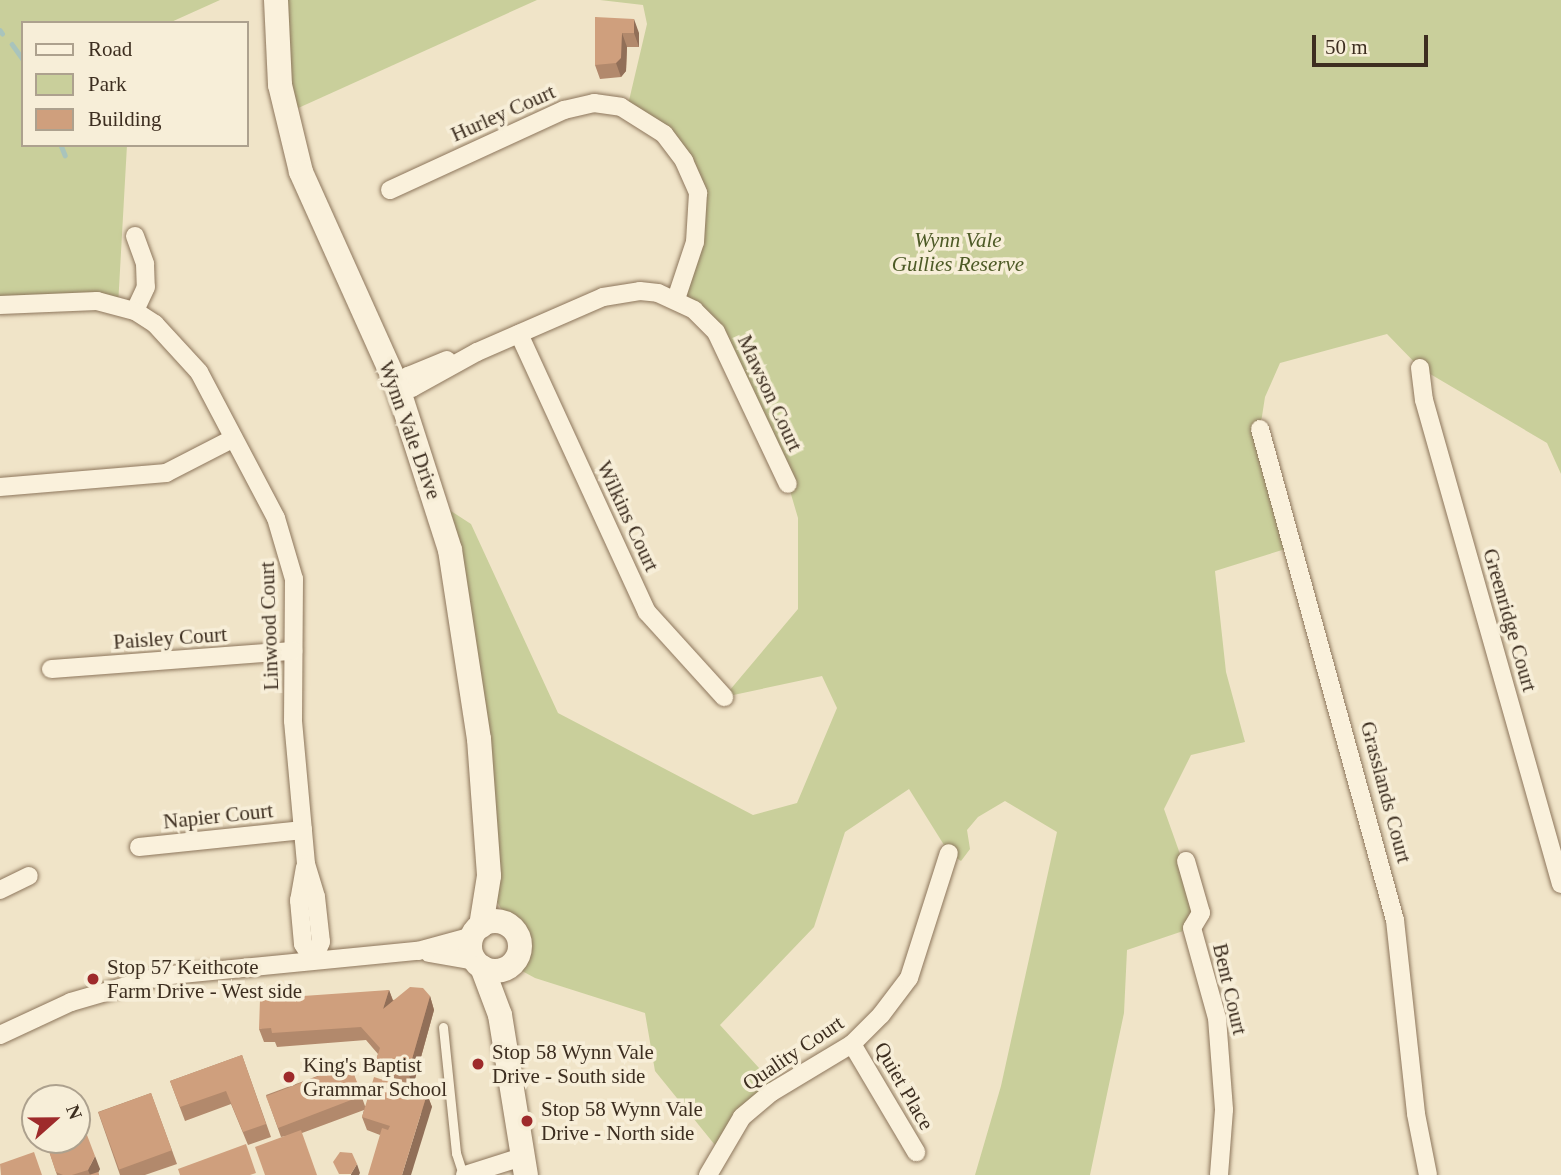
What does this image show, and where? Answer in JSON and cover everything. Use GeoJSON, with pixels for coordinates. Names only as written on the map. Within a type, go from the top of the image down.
{"type":"FeatureCollection","features":[{"type":"Feature","properties":{"kind":"main road","name":"Wynn Vale Drive"},"geometry":{"type":"LineString","coordinates":[[276,0],[280,85],[301,172],[398,388],[437,502],[460,597],[479,739],[489,876],[477,931]]}},
{"type":"Feature","properties":{"kind":"main road","name":"Wynn Vale Drive"},"geometry":{"type":"LineString","coordinates":[[489,876],[509,925]]}},
{"type":"Feature","properties":{"kind":"main road"},"geometry":{"type":"LineString","coordinates":[[499,1015],[511,965],[520,942],[509,925],[495,921],[477,931],[471,949],[499,1015],[524,1166]]}},
{"type":"Feature","properties":{"kind":"main road"},"geometry":{"type":"LineString","coordinates":[[479,964],[497,971],[511,965]]}},
{"type":"Feature","properties":{"kind":"street","name":"Hurley Court"},"geometry":{"type":"LineString","coordinates":[[390,190],[564,110],[594,103],[621,107],[664,134],[684,161],[698,193],[695,242],[676,299]]}},
{"type":"Feature","properties":{"kind":"street"},"geometry":{"type":"LineString","coordinates":[[135,236],[146,275],[135,311]]}},
{"type":"Feature","properties":{"kind":"street","name":"Mawson Court"},"geometry":{"type":"LineString","coordinates":[[398,388],[412,388],[477,352],[620,293],[640,291],[676,299],[716,332],[788,484]]}},
{"type":"Feature","properties":{"kind":"street","name":"Linwood Court"},"geometry":{"type":"LineString","coordinates":[[0,305],[72,299],[135,311],[186,353],[276,518],[291,559],[303,830],[306,864],[316,897],[321,942],[313,960]]}},
{"type":"Feature","properties":{"kind":"street","name":"Wilkins Court"},"geometry":{"type":"LineString","coordinates":[[519,334],[647,612],[724,697]]}},
{"type":"Feature","properties":{"kind":"street","name":"Greenridge Court"},"geometry":{"type":"LineString","coordinates":[[1420,369],[1435,439],[1561,884]]}},
{"type":"Feature","properties":{"kind":"street","name":"Grasslands Court"},"geometry":{"type":"LineString","coordinates":[[1260,429],[1395,920],[1416,1114],[1428,1175]]}},
{"type":"Feature","properties":{"kind":"street"},"geometry":{"type":"LineString","coordinates":[[0,487],[166,473],[234,438]]}},
{"type":"Feature","properties":{"kind":"street","name":"Paisley Court"},"geometry":{"type":"LineString","coordinates":[[51,669],[293,651]]}},
{"type":"Feature","properties":{"kind":"street","name":"Napier Court"},"geometry":{"type":"LineString","coordinates":[[139,847],[303,830]]}},
{"type":"Feature","properties":{"kind":"street","name":"Quality Court"},"geometry":{"type":"LineString","coordinates":[[708,1175],[741,1117],[772,1092],[852,1044],[909,978],[949,853]]}},
{"type":"Feature","properties":{"kind":"street","name":"Bent Court"},"geometry":{"type":"LineString","coordinates":[[1186,861],[1201,913],[1192,928],[1217,1018],[1224,1110],[1219,1175]]}},
{"type":"Feature","properties":{"kind":"street"},"geometry":{"type":"LineString","coordinates":[[0,890],[29,876]]}},
{"type":"Feature","properties":{"kind":"street"},"geometry":{"type":"LineString","coordinates":[[0,1035],[66,1004],[137,981],[204,970],[418,951],[477,931]]}},
{"type":"Feature","properties":{"kind":"street"},"geometry":{"type":"LineString","coordinates":[[418,951],[479,964]]}},
{"type":"Feature","properties":{"kind":"street","name":"Quiet Place"},"geometry":{"type":"LineString","coordinates":[[852,1044],[916,1152]]}},
{"type":"Feature","properties":{"kind":"street"},"geometry":{"type":"LineString","coordinates":[[464,1175],[524,1166]]}},
{"type":"Feature","properties":{"kind":"lane"},"geometry":{"type":"LineString","coordinates":[[443,1027],[456,1153],[464,1175]]}},
{"type":"Feature","properties":{"kind":"green space"},"geometry":{"type":"Polygon","coordinates":[[[0,0],[220,0],[173,21],[21,21],[21,147],[127,147],[118,306],[0,305],[0,0]]]}},
{"type":"Feature","properties":{"kind":"green space"},"geometry":{"type":"Polygon","coordinates":[[[276,0],[537,0],[285,114],[276,0]]]}},
{"type":"Feature","properties":{"kind":"green space","name":"Wynn Vale Gullies Reserve"},"geometry":{"type":"Polygon","coordinates":[[[600,0],[1561,0],[1561,474],[1547,443],[1420,368],[1387,334],[1280,363],[1265,397],[1260,429],[1295,546],[1215,571],[1226,672],[1245,742],[1191,755],[1164,809],[1201,913],[1192,928],[1127,950],[1124,1013],[1090,1175],[975,1175],[1001,1086],[1057,832],[1005,801],[978,817],[967,830],[970,849],[961,861],[949,853],[909,789],[845,832],[814,927],[720,1025],[778,1089],[719,1150],[655,1071],[645,1013],[535,978],[511,965],[520,942],[496,900],[437,502],[471,524],[558,713],[753,815],[797,803],[837,708],[822,676],[724,697],[798,609],[798,518],[788,484],[726,351],[676,299],[700,213],[684,161],[627,109],[647,24],[643,5],[600,0]]]}},
{"type":"Feature","properties":{"kind":"building"},"geometry":{"type":"Polygon","coordinates":[[[595,17],[634,19],[634,33],[622,33],[621,58],[616,63],[595,65],[595,17]]]}},
{"type":"Feature","properties":{"kind":"building"},"geometry":{"type":"Polygon","coordinates":[[[410,987],[423,988],[430,996],[408,1073],[376,1060],[380,1048],[361,1027],[272,1033],[271,1028],[259,1029],[260,999],[389,990],[383,1009],[410,987]]]}},
{"type":"Feature","properties":{"kind":"building"},"geometry":{"type":"Polygon","coordinates":[[[242,1055],[266,1124],[243,1132],[226,1091],[180,1107],[170,1081],[242,1055]]]}},
{"type":"Feature","properties":{"kind":"building"},"geometry":{"type":"Polygon","coordinates":[[[350,1064],[362,1096],[278,1128],[266,1096],[350,1064]]]}},
{"type":"Feature","properties":{"kind":"building"},"geometry":{"type":"Polygon","coordinates":[[[374,1077],[427,1094],[402,1175],[368,1175],[382,1128],[388,1130],[390,1126],[362,1117],[374,1077]]]}},
{"type":"Feature","properties":{"kind":"building"},"geometry":{"type":"Polygon","coordinates":[[[151,1093],[172,1150],[119,1169],[98,1112],[151,1093]]]}},
{"type":"Feature","properties":{"kind":"building"},"geometry":{"type":"Polygon","coordinates":[[[301,1130],[317,1175],[265,1175],[255,1147],[301,1130]]]}},
{"type":"Feature","properties":{"kind":"building"},"geometry":{"type":"Polygon","coordinates":[[[246,1144],[256,1173],[180,1175],[178,1169],[246,1144]]]}},
{"type":"Feature","properties":{"kind":"building"},"geometry":{"type":"Polygon","coordinates":[[[91,1146],[95,1156],[88,1170],[72,1175],[56,1172],[50,1154],[91,1154],[91,1146]]]}},
{"type":"Feature","properties":{"kind":"building"},"geometry":{"type":"Polygon","coordinates":[[[340,1152],[352,1153],[357,1164],[351,1174],[339,1174],[333,1162],[340,1152]]]}},
{"type":"Feature","properties":{"kind":"building"},"geometry":{"type":"Polygon","coordinates":[[[35,1154],[42,1175],[1,1175],[0,1164],[35,1154]]]}},
{"type":"Feature","properties":{"kind":"waterway"},"geometry":{"type":"LineString","coordinates":[[12,44],[21,56]]}},
{"type":"Feature","properties":{"kind":"waterway"},"geometry":{"type":"LineString","coordinates":[[62,147],[65,155]]}},
{"type":"Feature","properties":{"kind":"place","name":"Stop 57 Keithcote Farm Drive - West side"},"geometry":{"type":"Point","coordinates":[93,979]}},
{"type":"Feature","properties":{"kind":"place","name":"Stop 58 Wynn Vale Drive - South side"},"geometry":{"type":"Point","coordinates":[478,1064]}},
{"type":"Feature","properties":{"kind":"place","name":"King's Baptist Grammar School"},"geometry":{"type":"Point","coordinates":[289,1077]}},
{"type":"Feature","properties":{"kind":"place","name":"Stop 58 Wynn Vale Drive - North side"},"geometry":{"type":"Point","coordinates":[527,1121]}}]}
